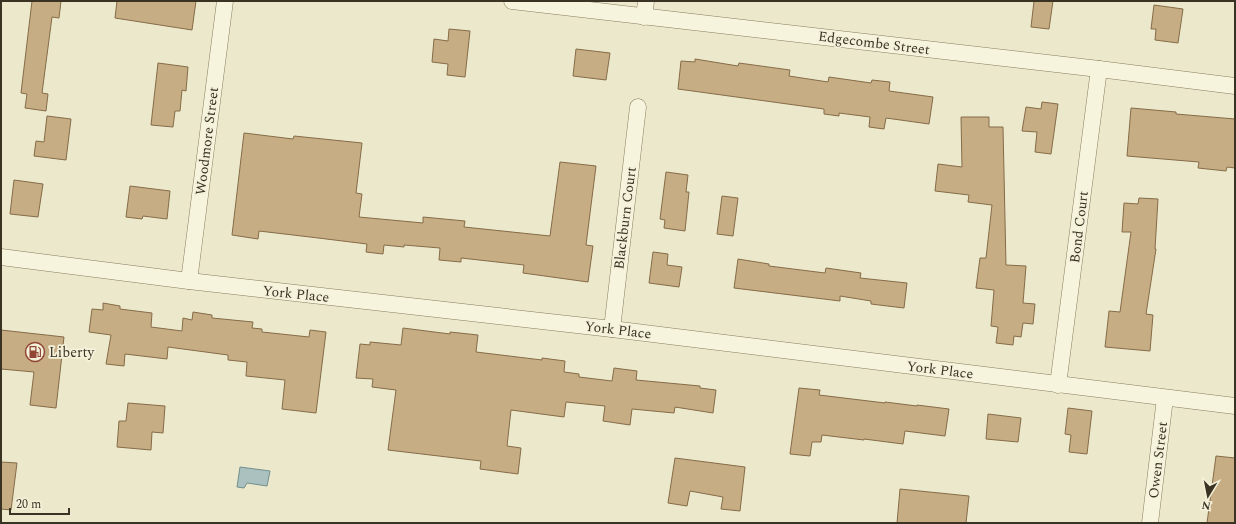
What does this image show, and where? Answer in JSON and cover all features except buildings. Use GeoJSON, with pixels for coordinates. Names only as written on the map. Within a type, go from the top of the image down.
{"type":"FeatureCollection","features":[{"type":"Feature","properties":{"kind":"street","name":"Woodmore Street"},"geometry":{"type":"LineString","coordinates":[[189,282],[225,1]]}},
{"type":"Feature","properties":{"kind":"street","name":"Edgecombe Street"},"geometry":{"type":"LineString","coordinates":[[512,1],[1235,86]]}},
{"type":"Feature","properties":{"kind":"street"},"geometry":{"type":"LineString","coordinates":[[644,17],[646,1]]}},
{"type":"Feature","properties":{"kind":"street","name":"Bond Court"},"geometry":{"type":"LineString","coordinates":[[1058,385],[1099,69]]}},
{"type":"Feature","properties":{"kind":"street","name":"Blackburn Court"},"geometry":{"type":"LineString","coordinates":[[612,329],[638,107]]}},
{"type":"Feature","properties":{"kind":"street","name":"York Place"},"geometry":{"type":"LineString","coordinates":[[1,257],[189,282],[612,329],[1235,406]]}},
{"type":"Feature","properties":{"kind":"street","name":"Owen Street"},"geometry":{"type":"LineString","coordinates":[[1150,523],[1165,398]]}},
{"type":"Feature","properties":{"kind":"water"},"geometry":{"type":"Polygon","coordinates":[[[240,467],[270,471],[267,486],[247,483],[244,488],[237,487],[240,467]]]}},
{"type":"Feature","properties":{"kind":"place","name":"Liberty"},"geometry":{"type":"Point","coordinates":[35,352]}}]}
